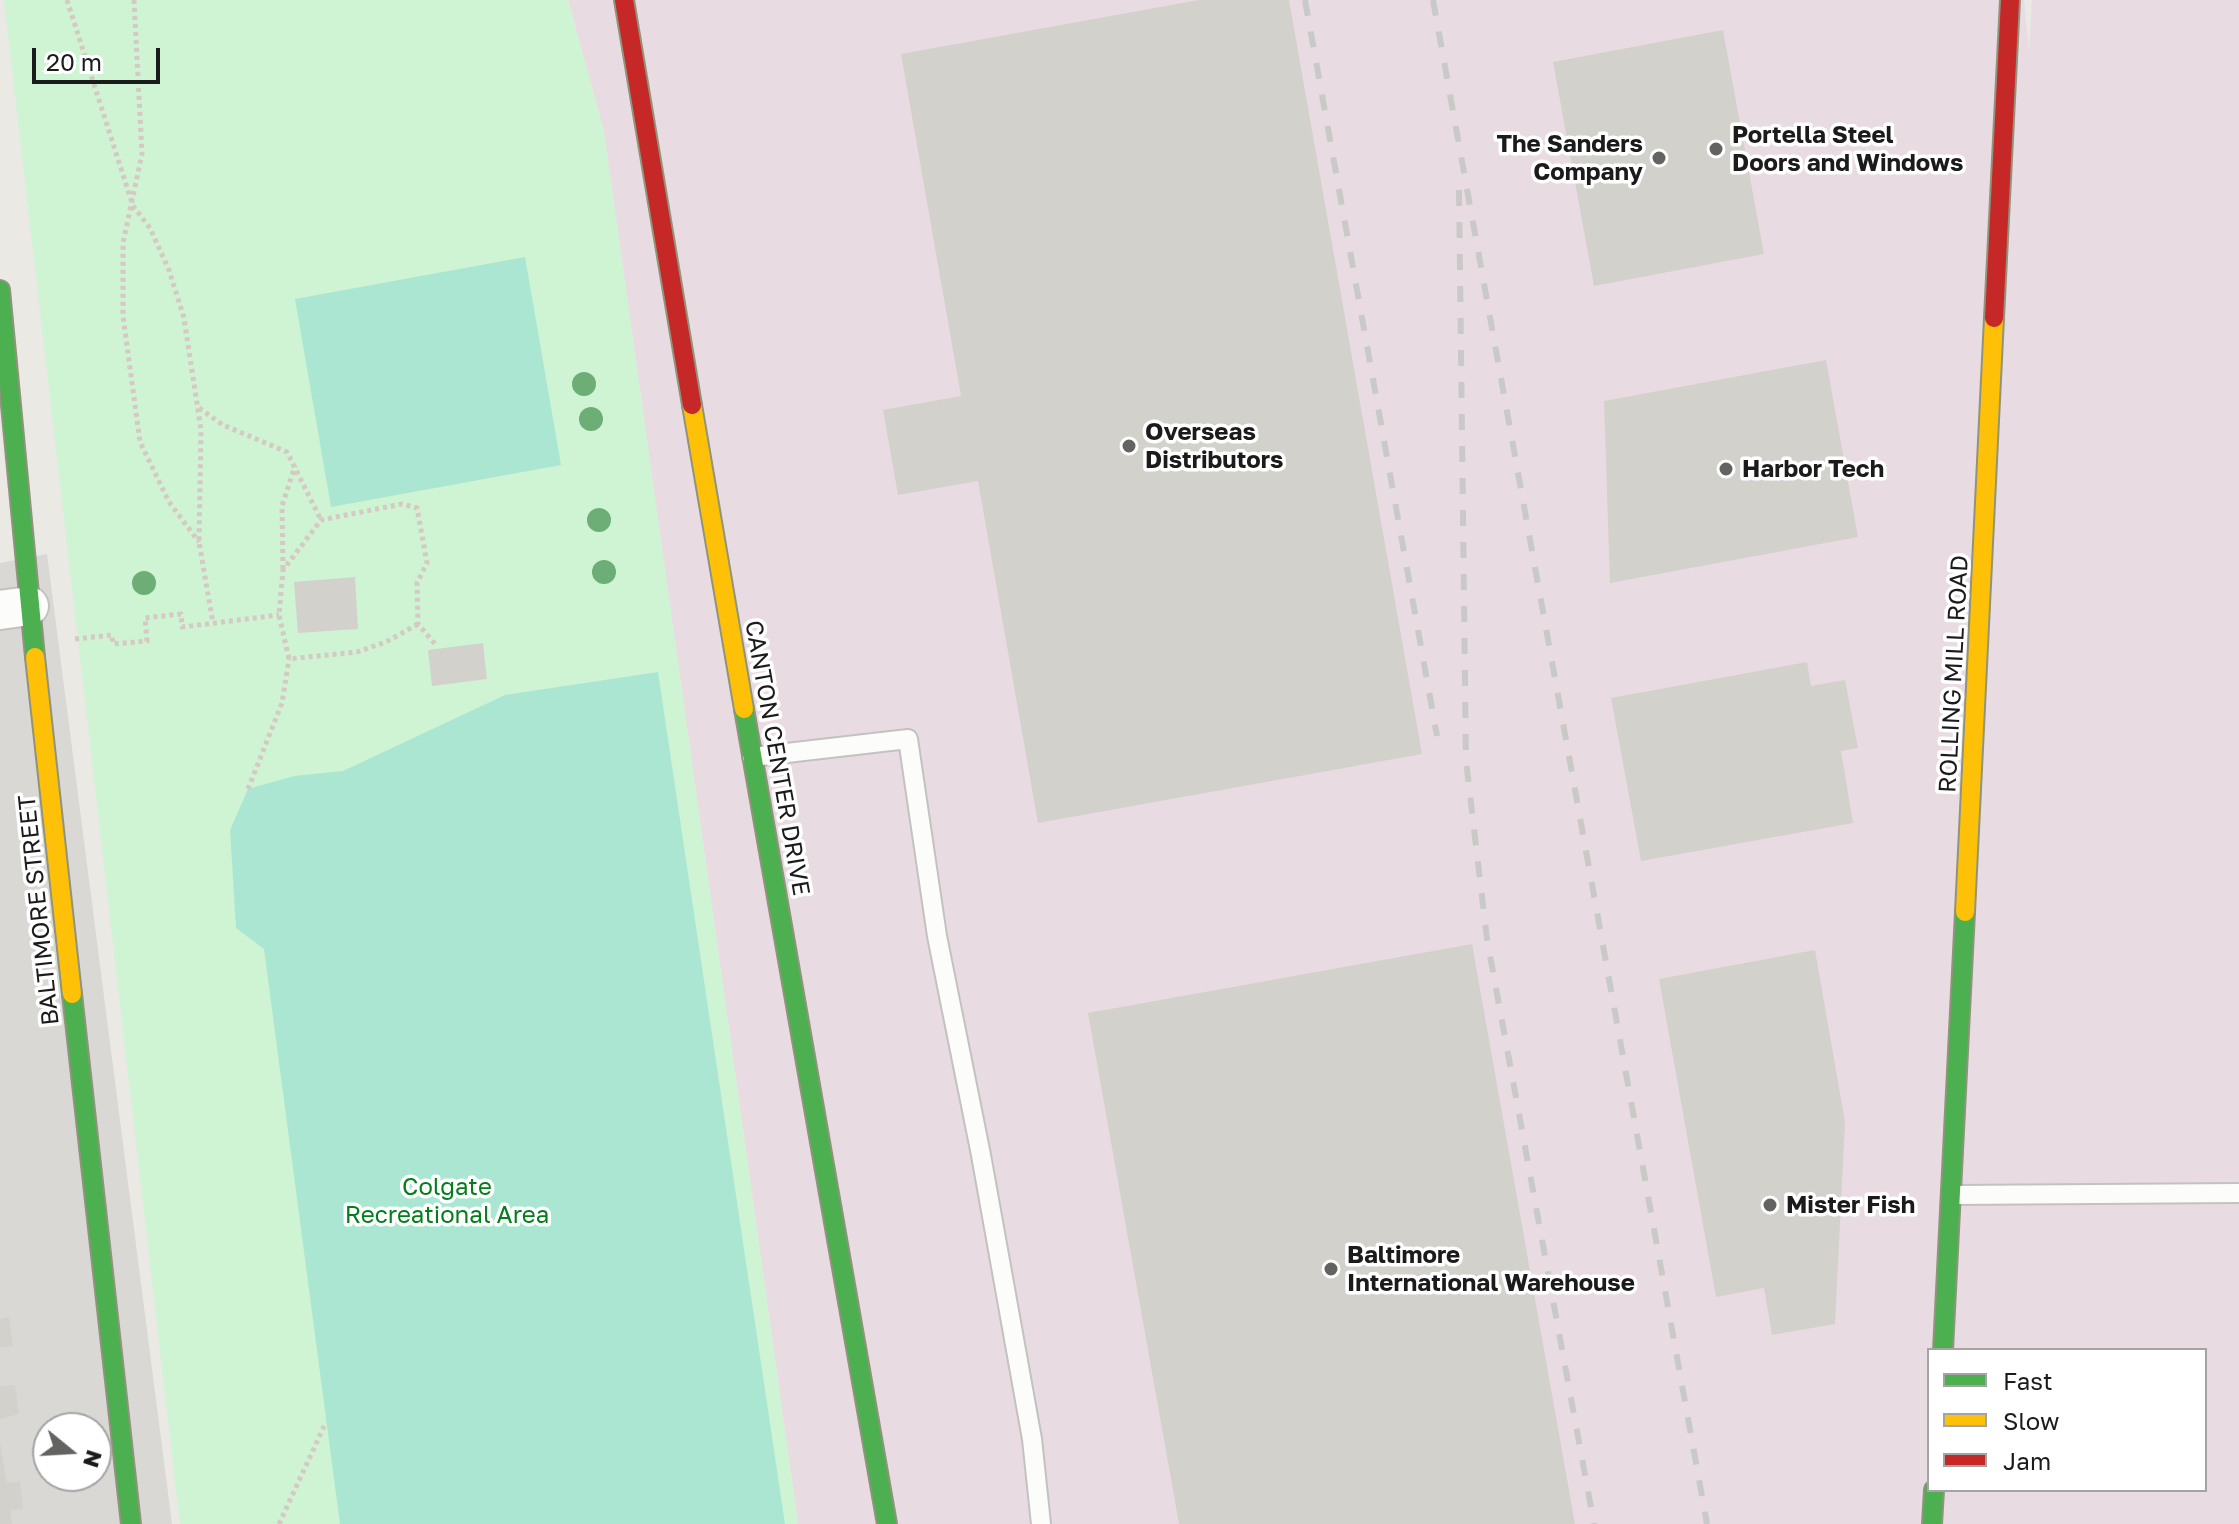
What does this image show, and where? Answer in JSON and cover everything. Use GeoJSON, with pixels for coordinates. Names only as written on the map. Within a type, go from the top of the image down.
{"type":"FeatureCollection","features":[{"type":"Feature","properties":{"kind":"street","name":"CANTON CENTER DRIVE"},"geometry":{"type":"LineString","coordinates":[[624,0],[752,757],[887,1524]]}},
{"type":"Feature","properties":{"kind":"street","name":"ROLLING MILL ROAD"},"geometry":{"type":"LineString","coordinates":[[1943,1348],[2010,0]]}},
{"type":"Feature","properties":{"kind":"street","name":"BALTIMORE STREET"},"geometry":{"type":"LineString","coordinates":[[0,290],[14,608],[33,643],[131,1524]]}},
{"type":"Feature","properties":{"kind":"street"},"geometry":{"type":"LineString","coordinates":[[1932,1524],[1934,1492]]}},
{"type":"Feature","properties":{"kind":"lane"},"geometry":{"type":"LineString","coordinates":[[752,757],[908,739],[937,936],[981,1155],[1032,1439],[1041,1524]]}},
{"type":"Feature","properties":{"kind":"lane"},"geometry":{"type":"LineString","coordinates":[[1952,1195],[2239,1193]]}},
{"type":"Feature","properties":{"kind":"path"},"geometry":{"type":"LineString","coordinates":[[67,0],[133,206],[150,228],[169,270],[184,318],[199,408],[199,542],[213,623]]}},
{"type":"Feature","properties":{"kind":"path"},"geometry":{"type":"LineString","coordinates":[[134,0],[142,154],[123,243],[123,316],[140,442],[169,502],[199,542]]}},
{"type":"Feature","properties":{"kind":"path"},"geometry":{"type":"LineString","coordinates":[[199,408],[223,425],[287,452],[321,520]]}},
{"type":"Feature","properties":{"kind":"path"},"geometry":{"type":"LineString","coordinates":[[248,789],[282,703],[289,659],[279,615],[283,570],[282,506],[295,466]]}},
{"type":"Feature","properties":{"kind":"path"},"geometry":{"type":"LineString","coordinates":[[283,570],[321,520],[402,504],[417,508],[427,563],[417,583],[418,624],[435,644]]}},
{"type":"Feature","properties":{"kind":"path"},"geometry":{"type":"LineString","coordinates":[[33,643],[112,635],[113,644],[147,641],[145,618],[181,614],[182,627],[279,615]]}},
{"type":"Feature","properties":{"kind":"path"},"geometry":{"type":"LineString","coordinates":[[289,659],[357,652],[386,642],[418,624]]}},
{"type":"Feature","properties":{"kind":"path"},"geometry":{"type":"LineString","coordinates":[[279,1524],[326,1422]]}},
{"type":"Feature","properties":{"kind":"shaded area"},"geometry":{"type":"Polygon","coordinates":[[[568,0],[2024,0],[2029,51],[2032,0],[2239,0],[2239,1524],[798,1524],[604,132],[568,0]]]}},
{"type":"Feature","properties":{"kind":"shaded area"},"geometry":{"type":"Polygon","coordinates":[[[47,554],[172,1524],[0,1524],[0,563],[47,554]]]}},
{"type":"Feature","properties":{"kind":"green space","name":"Colgate Recreational Area"},"geometry":{"type":"Polygon","coordinates":[[[4,0],[568,0],[604,132],[798,1524],[180,1524],[4,0]]]}},
{"type":"Feature","properties":{"kind":"green space"},"geometry":{"type":"Polygon","coordinates":[[[525,257],[561,465],[331,507],[295,299],[525,257]]]}},
{"type":"Feature","properties":{"kind":"green space"},"geometry":{"type":"Polygon","coordinates":[[[658,672],[785,1524],[340,1524],[264,949],[236,928],[230,830],[248,789],[294,776],[343,771],[505,695],[658,672]]]}},
{"type":"Feature","properties":{"kind":"building","name":"Overseas Distributors"},"geometry":{"type":"Polygon","coordinates":[[[1199,0],[1289,0],[1422,754],[1038,823],[978,481],[898,495],[883,410],[961,396],[901,54],[1199,0]]]}},
{"type":"Feature","properties":{"kind":"building","name":"The Sanders Company"},"geometry":{"type":"Polygon","coordinates":[[[1723,30],[1764,254],[1594,286],[1553,62],[1723,30]]]}},
{"type":"Feature","properties":{"kind":"building","name":"Harbor Tech"},"geometry":{"type":"Polygon","coordinates":[[[1826,360],[1858,537],[1610,583],[1604,401],[1826,360]]]}},
{"type":"Feature","properties":{"kind":"building"},"geometry":{"type":"Polygon","coordinates":[[[355,577],[358,629],[298,633],[294,582],[355,577]]]}},
{"type":"Feature","properties":{"kind":"building"},"geometry":{"type":"Polygon","coordinates":[[[483,643],[487,679],[432,686],[428,650],[483,643]]]}},
{"type":"Feature","properties":{"kind":"building"},"geometry":{"type":"Polygon","coordinates":[[[1807,662],[1811,686],[1845,680],[1858,748],[1841,751],[1853,823],[1641,861],[1611,698],[1807,662]]]}},
{"type":"Feature","properties":{"kind":"building","name":"Baltimore International Warehouse"},"geometry":{"type":"Polygon","coordinates":[[[1472,944],[1575,1524],[1179,1524],[1088,1013],[1472,944]]]}},
{"type":"Feature","properties":{"kind":"building","name":"Mister Fish"},"geometry":{"type":"Polygon","coordinates":[[[1815,950],[1845,1122],[1835,1324],[1772,1335],[1764,1288],[1716,1297],[1659,979],[1815,950]]]}},
{"type":"Feature","properties":{"kind":"building"},"geometry":{"type":"Polygon","coordinates":[[[9,1317],[13,1346],[0,1347],[0,1319],[9,1317]]]}},
{"type":"Feature","properties":{"kind":"building"},"geometry":{"type":"Polygon","coordinates":[[[15,1385],[19,1414],[0,1419],[0,1386],[15,1385]]]}},
{"type":"Feature","properties":{"kind":"building"},"geometry":{"type":"Polygon","coordinates":[[[0,1442],[7,1483],[20,1481],[23,1509],[10,1510],[12,1524],[0,1524],[0,1442]]]}},
{"type":"Feature","properties":{"kind":"railway"},"geometry":{"type":"LineString","coordinates":[[1305,0],[1437,736]]}},
{"type":"Feature","properties":{"kind":"railway"},"geometry":{"type":"LineString","coordinates":[[1433,0],[1707,1524]]}},
{"type":"Feature","properties":{"kind":"railway"},"geometry":{"type":"LineString","coordinates":[[1459,190],[1466,761],[1487,939],[1594,1524]]}},
{"type":"Feature","properties":{"kind":"traffic: fast"},"geometry":{"type":"LineString","coordinates":[[0,290],[35,657]]}},
{"type":"Feature","properties":{"kind":"traffic: fast"},"geometry":{"type":"LineString","coordinates":[[744,709],[887,1524]]}},
{"type":"Feature","properties":{"kind":"traffic: fast"},"geometry":{"type":"LineString","coordinates":[[1943,1348],[1965,912]]}},
{"type":"Feature","properties":{"kind":"traffic: fast"},"geometry":{"type":"LineString","coordinates":[[72,994],[131,1524]]}},
{"type":"Feature","properties":{"kind":"traffic: fast"},"geometry":{"type":"LineString","coordinates":[[1932,1524],[1934,1492]]}},
{"type":"Feature","properties":{"kind":"traffic: slow"},"geometry":{"type":"LineString","coordinates":[[1965,912],[1994,318]]}},
{"type":"Feature","properties":{"kind":"traffic: slow"},"geometry":{"type":"LineString","coordinates":[[692,405],[744,709]]}},
{"type":"Feature","properties":{"kind":"traffic: slow"},"geometry":{"type":"LineString","coordinates":[[35,657],[72,994]]}},
{"type":"Feature","properties":{"kind":"traffic: jam"},"geometry":{"type":"LineString","coordinates":[[624,0],[692,405]]}},
{"type":"Feature","properties":{"kind":"traffic: jam"},"geometry":{"type":"LineString","coordinates":[[1994,318],[2010,0]]}},
{"type":"Feature","properties":{"kind":"place","name":"Portella Steel Doors and Windows"},"geometry":{"type":"Point","coordinates":[1716,149]}},
{"type":"Feature","properties":{"kind":"place","name":"The Sanders Company"},"geometry":{"type":"Point","coordinates":[1659,158]}},
{"type":"Feature","properties":{"kind":"place","name":"Overseas Distributors"},"geometry":{"type":"Point","coordinates":[1129,446]}},
{"type":"Feature","properties":{"kind":"place","name":"Harbor Tech"},"geometry":{"type":"Point","coordinates":[1726,469]}},
{"type":"Feature","properties":{"kind":"place","name":"Mister Fish"},"geometry":{"type":"Point","coordinates":[1770,1205]}},
{"type":"Feature","properties":{"kind":"place","name":"Baltimore International Warehouse"},"geometry":{"type":"Point","coordinates":[1331,1269]}}]}
